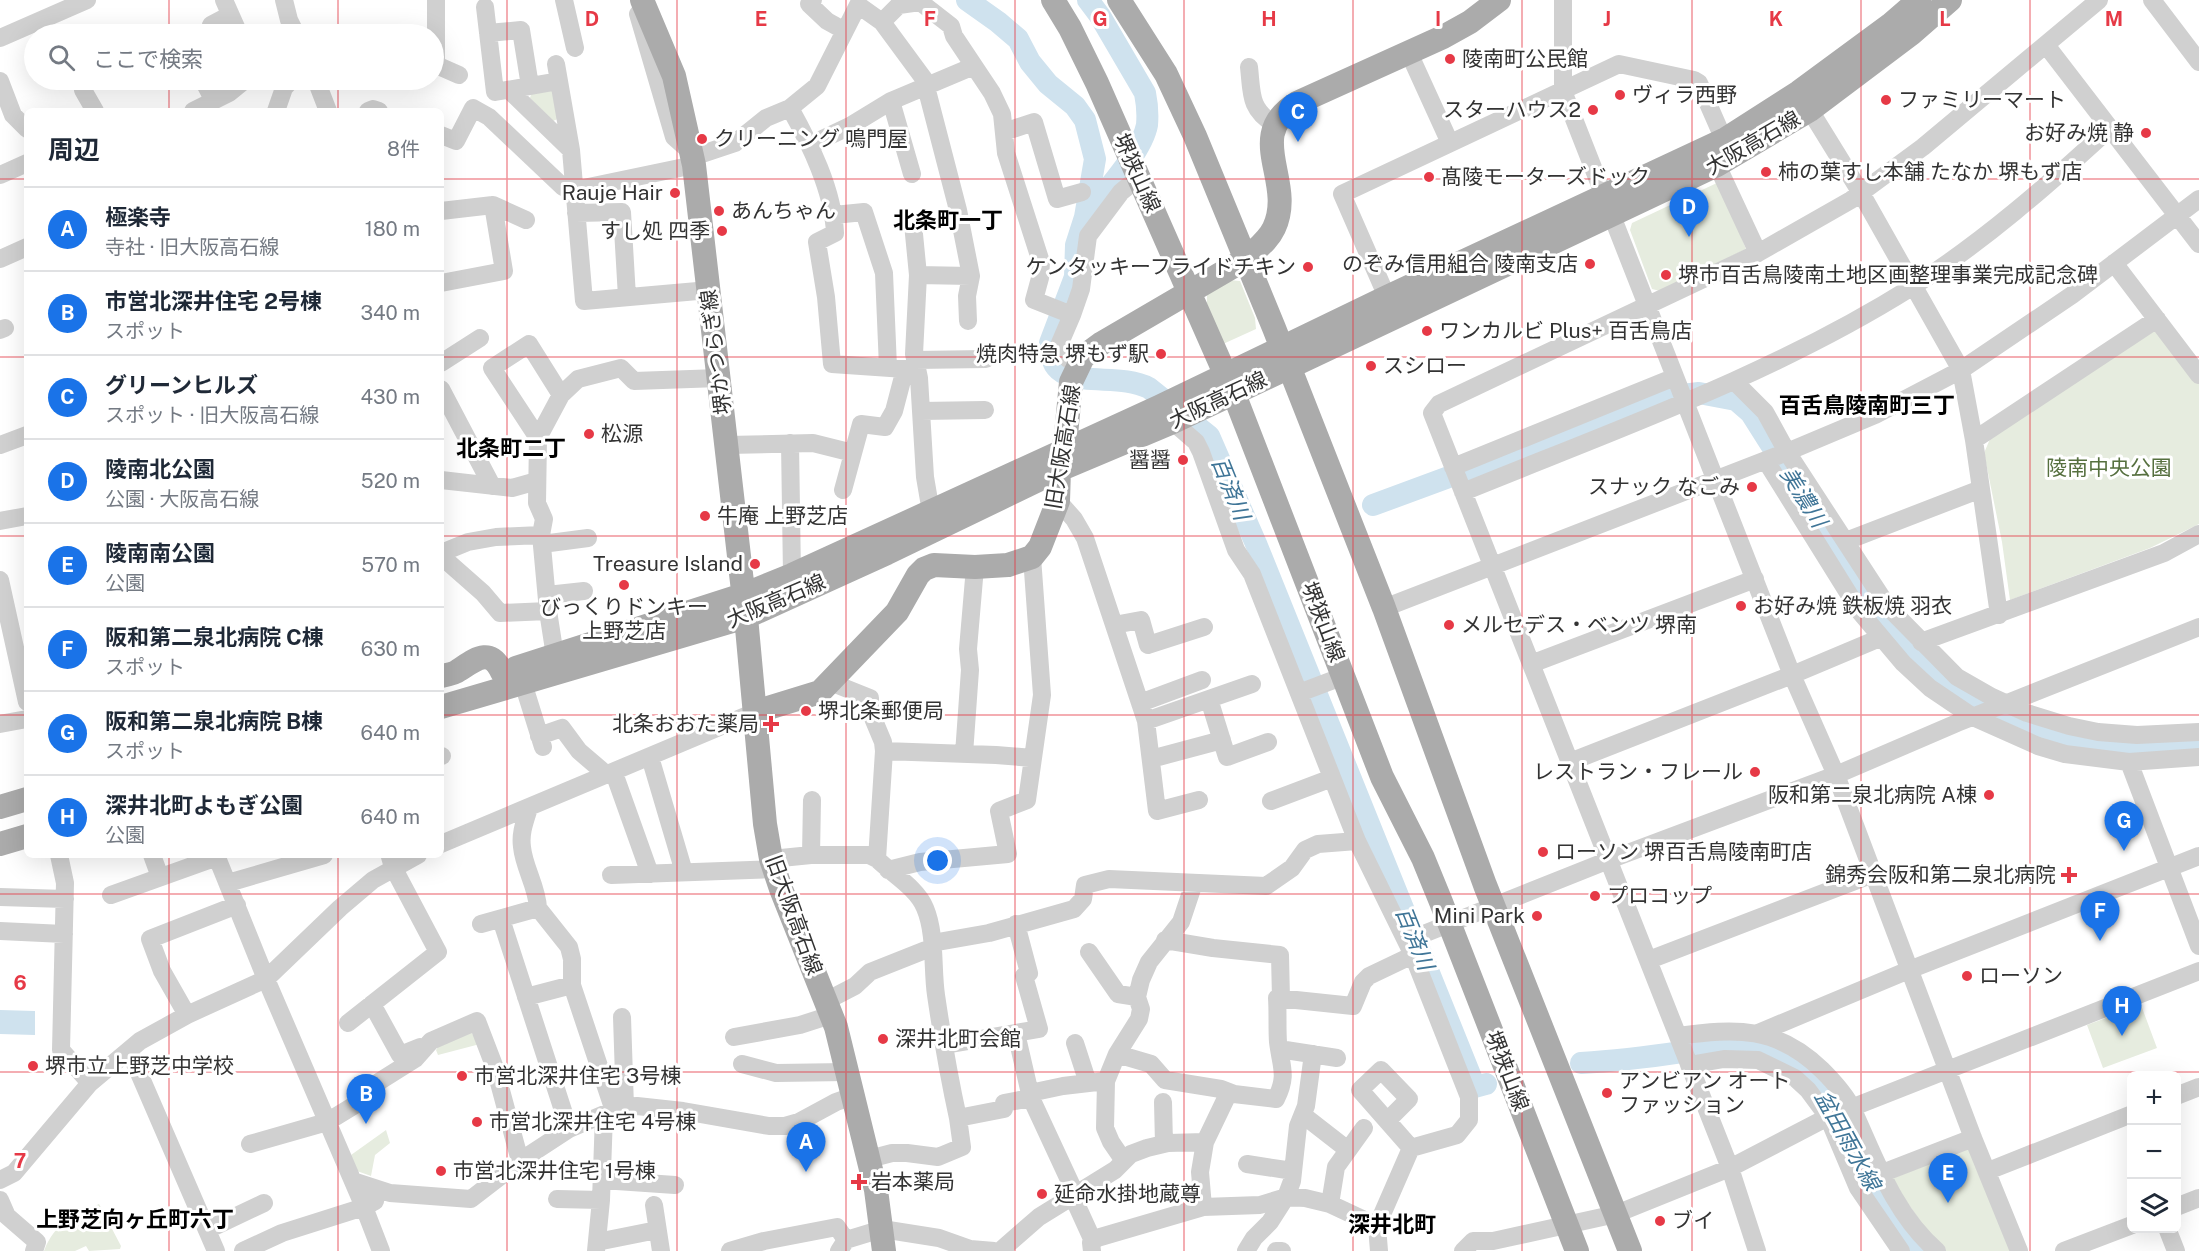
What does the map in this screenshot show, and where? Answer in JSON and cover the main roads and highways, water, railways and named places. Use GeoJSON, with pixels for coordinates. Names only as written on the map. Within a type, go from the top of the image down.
{"type":"FeatureCollection","features":[{"type":"Feature","properties":{"kind":"main road","name":"堺狭山線"},"geometry":{"type":"LineString","coordinates":[[1053,0],[1070,28],[1097,83],[1229,384],[1382,777],[1423,858],[1422,938],[1567,1224],[1577,1251]]}},
{"type":"Feature","properties":{"kind":"main road"},"geometry":{"type":"LineString","coordinates":[[1119,0],[1166,74],[1195,136],[1246,259],[1384,608],[1494,906],[1630,1251]]}},
{"type":"Feature","properties":{"kind":"main road","name":"旧大阪高石線"},"geometry":{"type":"LineString","coordinates":[[883,1240],[869,1159],[829,1008],[773,864],[765,824],[755,712],[819,692],[897,612],[918,575],[924,569],[934,565],[975,567],[1008,565],[1032,557],[1040,547],[1058,501],[1061,460],[1076,370],[1083,357],[1102,343],[1246,259],[1266,241],[1274,229],[1279,210],[1279,182],[1271,139],[1274,124],[1286,110],[1297,103],[1409,53],[1470,22],[1499,0]]}},
{"type":"Feature","properties":{"kind":"main road","name":"大阪高石線"},"geometry":{"type":"LineString","coordinates":[[444,706],[555,656],[745,606],[792,575],[931,512],[1061,460],[1174,410],[1609,205],[1724,140],[1805,101],[1919,0]]}},
{"type":"Feature","properties":{"kind":"main road","name":"大阪高石線"},"geometry":{"type":"LineString","coordinates":[[1285,356],[1387,297],[1609,205],[1717,165],[1805,101],[1911,34],[1950,0]]}},
{"type":"Feature","properties":{"kind":"main road","name":"堺かつらぎ線"},"geometry":{"type":"LineString","coordinates":[[644,3],[674,76],[693,158],[727,445],[755,712]]}},
{"type":"Feature","properties":{"kind":"main road","name":"大阪高石線"},"geometry":{"type":"LineString","coordinates":[[444,689],[512,677],[745,606],[887,553],[1061,460]]}},
{"type":"Feature","properties":{"kind":"main road"},"geometry":{"type":"LineString","coordinates":[[444,675],[458,671],[478,657],[490,658],[497,662],[512,677]]}},
{"type":"Feature","properties":{"kind":"main road"},"geometry":{"type":"LineString","coordinates":[[0,807],[24,800]]}},
{"type":"Feature","properties":{"kind":"main road"},"geometry":{"type":"LineString","coordinates":[[0,822],[24,815]]}},
{"type":"Feature","properties":{"kind":"main road"},"geometry":{"type":"LineString","coordinates":[[0,832],[24,825]]}},
{"type":"Feature","properties":{"kind":"main road"},"geometry":{"type":"LineString","coordinates":[[0,844],[24,837]]}},
{"type":"Feature","properties":{"kind":"water"},"geometry":{"type":"Polygon","coordinates":[[[0,1010],[35,1011],[35,1035],[0,1034],[0,1010]]]}},
{"type":"Feature","properties":{"kind":"waterway","name":"百済川"},"geometry":{"type":"LineString","coordinates":[[967,0],[1018,39],[1030,62],[1048,84],[1075,106],[1085,120],[1095,159],[1085,217],[1076,245],[1075,277],[1050,343],[1053,361],[1062,372],[1075,377],[1128,382],[1149,388],[1209,436],[1257,546],[1475,1087],[1486,1084]]}},
{"type":"Feature","properties":{"kind":"waterway"},"geometry":{"type":"LineString","coordinates":[[1088,0],[1100,16],[1145,93],[1147,125],[1138,147],[1088,214]]}},
{"type":"Feature","properties":{"kind":"waterway","name":"美濃川"},"geometry":{"type":"LineString","coordinates":[[1373,505],[1665,397],[1699,393],[1736,400],[1751,413],[1856,579],[1894,632],[1941,678],[1972,700],[2021,726],[2061,740],[2141,749],[2199,744]]}},
{"type":"Feature","properties":{"kind":"waterway","name":"盆田雨水線"},"geometry":{"type":"LineString","coordinates":[[1581,1063],[1632,1059],[1730,1046],[1759,1048],[1788,1059],[1812,1078],[1833,1102],[1885,1209],[1918,1251]]}},
{"type":"Feature","properties":{"kind":"place","name":"陵南町公民館"},"geometry":{"type":"Point","coordinates":[1450,59]}},
{"type":"Feature","properties":{"kind":"place","name":"ヴィラ西野"},"geometry":{"type":"Point","coordinates":[1620,95]}},
{"type":"Feature","properties":{"kind":"place","name":"ファミリーマート"},"geometry":{"type":"Point","coordinates":[1886,100]}},
{"type":"Feature","properties":{"kind":"place","name":"スターハウス2"},"geometry":{"type":"Point","coordinates":[1593,110]}},
{"type":"Feature","properties":{"kind":"place","name":"お好み焼 静"},"geometry":{"type":"Point","coordinates":[2146,133]}},
{"type":"Feature","properties":{"kind":"place","name":"クリーニング 鳴門屋"},"geometry":{"type":"Point","coordinates":[702,139]}},
{"type":"Feature","properties":{"kind":"place","name":"グリーンヒルズ"},"geometry":{"type":"Point","coordinates":[1298,142]}},
{"type":"Feature","properties":{"kind":"place","name":"柿の葉すし本舗 たなか 堺もず店"},"geometry":{"type":"Point","coordinates":[1766,172]}},
{"type":"Feature","properties":{"kind":"place","name":"髙陵モーターズドック"},"geometry":{"type":"Point","coordinates":[1429,177]}},
{"type":"Feature","properties":{"kind":"place","name":"Rauje Hair"},"geometry":{"type":"Point","coordinates":[675,193]}},
{"type":"Feature","properties":{"kind":"place","name":"あんちゃん"},"geometry":{"type":"Point","coordinates":[719,211]}},
{"type":"Feature","properties":{"kind":"place","name":"すし処 四季"},"geometry":{"type":"Point","coordinates":[722,231]}},
{"type":"Feature","properties":{"kind":"place","name":"陵南北公園"},"geometry":{"type":"Point","coordinates":[1689,237]}},
{"type":"Feature","properties":{"kind":"place","name":"のぞみ信用組合 陵南支店"},"geometry":{"type":"Point","coordinates":[1590,264]}},
{"type":"Feature","properties":{"kind":"place","name":"ケンタッキーフライドチキン"},"geometry":{"type":"Point","coordinates":[1308,267]}},
{"type":"Feature","properties":{"kind":"place","name":"堺市百舌鳥陵南土地区画整理事業完成記念碑"},"geometry":{"type":"Point","coordinates":[1666,275]}},
{"type":"Feature","properties":{"kind":"place","name":"ワンカルビ Plus+ 百舌鳥店"},"geometry":{"type":"Point","coordinates":[1427,331]}},
{"type":"Feature","properties":{"kind":"place","name":"焼肉特急 堺もず駅"},"geometry":{"type":"Point","coordinates":[1161,354]}},
{"type":"Feature","properties":{"kind":"place","name":"スシロー"},"geometry":{"type":"Point","coordinates":[1371,366]}},
{"type":"Feature","properties":{"kind":"place","name":"松源"},"geometry":{"type":"Point","coordinates":[589,434]}},
{"type":"Feature","properties":{"kind":"place","name":"醤醤"},"geometry":{"type":"Point","coordinates":[1183,460]}},
{"type":"Feature","properties":{"kind":"place","name":"スナック なごみ"},"geometry":{"type":"Point","coordinates":[1752,487]}},
{"type":"Feature","properties":{"kind":"place","name":"牛庵 上野芝店"},"geometry":{"type":"Point","coordinates":[705,516]}},
{"type":"Feature","properties":{"kind":"place","name":"Treasure Island"},"geometry":{"type":"Point","coordinates":[755,564]}},
{"type":"Feature","properties":{"kind":"place","name":"びっくりドンキー 上野芝店"},"geometry":{"type":"Point","coordinates":[624,585]}},
{"type":"Feature","properties":{"kind":"place","name":"お好み焼 鉄板焼 羽衣"},"geometry":{"type":"Point","coordinates":[1741,606]}},
{"type":"Feature","properties":{"kind":"place","name":"メルセデス・ベンツ 堺南"},"geometry":{"type":"Point","coordinates":[1449,625]}},
{"type":"Feature","properties":{"kind":"place","name":"堺北条郵便局"},"geometry":{"type":"Point","coordinates":[806,711]}},
{"type":"Feature","properties":{"kind":"place","name":"北条おおた薬局"},"geometry":{"type":"Point","coordinates":[771,724]}},
{"type":"Feature","properties":{"kind":"place","name":"レストラン・フレール"},"geometry":{"type":"Point","coordinates":[1755,772]}},
{"type":"Feature","properties":{"kind":"place","name":"阪和第二泉北病院 A棟"},"geometry":{"type":"Point","coordinates":[1989,795]}},
{"type":"Feature","properties":{"kind":"place","name":"阪和第二泉北病院 B棟"},"geometry":{"type":"Point","coordinates":[2124,851]}},
{"type":"Feature","properties":{"kind":"place","name":"ローソン 堺百舌鳥陵南町店"},"geometry":{"type":"Point","coordinates":[1543,852]}},
{"type":"Feature","properties":{"kind":"place","name":"錦秀会阪和第二泉北病院"},"geometry":{"type":"Point","coordinates":[2069,875]}},
{"type":"Feature","properties":{"kind":"place","name":"プロコップ"},"geometry":{"type":"Point","coordinates":[1595,896]}},
{"type":"Feature","properties":{"kind":"place","name":"Mini Park"},"geometry":{"type":"Point","coordinates":[1537,916]}},
{"type":"Feature","properties":{"kind":"place","name":"阪和第二泉北病院 C棟"},"geometry":{"type":"Point","coordinates":[2100,941]}},
{"type":"Feature","properties":{"kind":"place","name":"ローソン"},"geometry":{"type":"Point","coordinates":[1967,976]}},
{"type":"Feature","properties":{"kind":"place","name":"深井北町よもぎ公園"},"geometry":{"type":"Point","coordinates":[2122,1036]}},
{"type":"Feature","properties":{"kind":"place","name":"深井北町会館"},"geometry":{"type":"Point","coordinates":[883,1039]}},
{"type":"Feature","properties":{"kind":"place","name":"堺市立上野芝中学校"},"geometry":{"type":"Point","coordinates":[33,1066]}},
{"type":"Feature","properties":{"kind":"place","name":"市営北深井住宅 3号棟"},"geometry":{"type":"Point","coordinates":[462,1076]}},
{"type":"Feature","properties":{"kind":"place","name":"アンビアン オート ファッション"},"geometry":{"type":"Point","coordinates":[1607,1093]}},
{"type":"Feature","properties":{"kind":"place","name":"市営北深井住宅 4号棟"},"geometry":{"type":"Point","coordinates":[477,1122]}},
{"type":"Feature","properties":{"kind":"place","name":"市営北深井住宅 2号棟"},"geometry":{"type":"Point","coordinates":[366,1124]}},
{"type":"Feature","properties":{"kind":"place","name":"市営北深井住宅 1号棟"},"geometry":{"type":"Point","coordinates":[441,1171]}},
{"type":"Feature","properties":{"kind":"place","name":"極楽寺"},"geometry":{"type":"Point","coordinates":[806,1172]}},
{"type":"Feature","properties":{"kind":"place","name":"岩本薬局"},"geometry":{"type":"Point","coordinates":[859,1182]}},
{"type":"Feature","properties":{"kind":"place","name":"延命水掛地蔵尊"},"geometry":{"type":"Point","coordinates":[1042,1194]}},
{"type":"Feature","properties":{"kind":"place","name":"陵南南公園"},"geometry":{"type":"Point","coordinates":[1948,1203]}},
{"type":"Feature","properties":{"kind":"place","name":"ブイ"},"geometry":{"type":"Point","coordinates":[1660,1221]}},
{"type":"Feature","properties":{"kind":"district","name":"北条町一丁"},"geometry":{"type":"Point","coordinates":[948,220]}},
{"type":"Feature","properties":{"kind":"district","name":"百舌鳥陵南町三丁"},"geometry":{"type":"Point","coordinates":[1867,405]}},
{"type":"Feature","properties":{"kind":"district","name":"北条町二丁"},"geometry":{"type":"Point","coordinates":[511,448]}},
{"type":"Feature","properties":{"kind":"district","name":"上野芝向ヶ丘町六丁"},"geometry":{"type":"Point","coordinates":[135,1219]}},
{"type":"Feature","properties":{"kind":"district","name":"深井北町"},"geometry":{"type":"Point","coordinates":[1392,1224]}},
{"type":"Feature","properties":{"kind":"park label","name":"陵南中央公園"},"geometry":{"type":"Point","coordinates":[2109,468]}}]}
